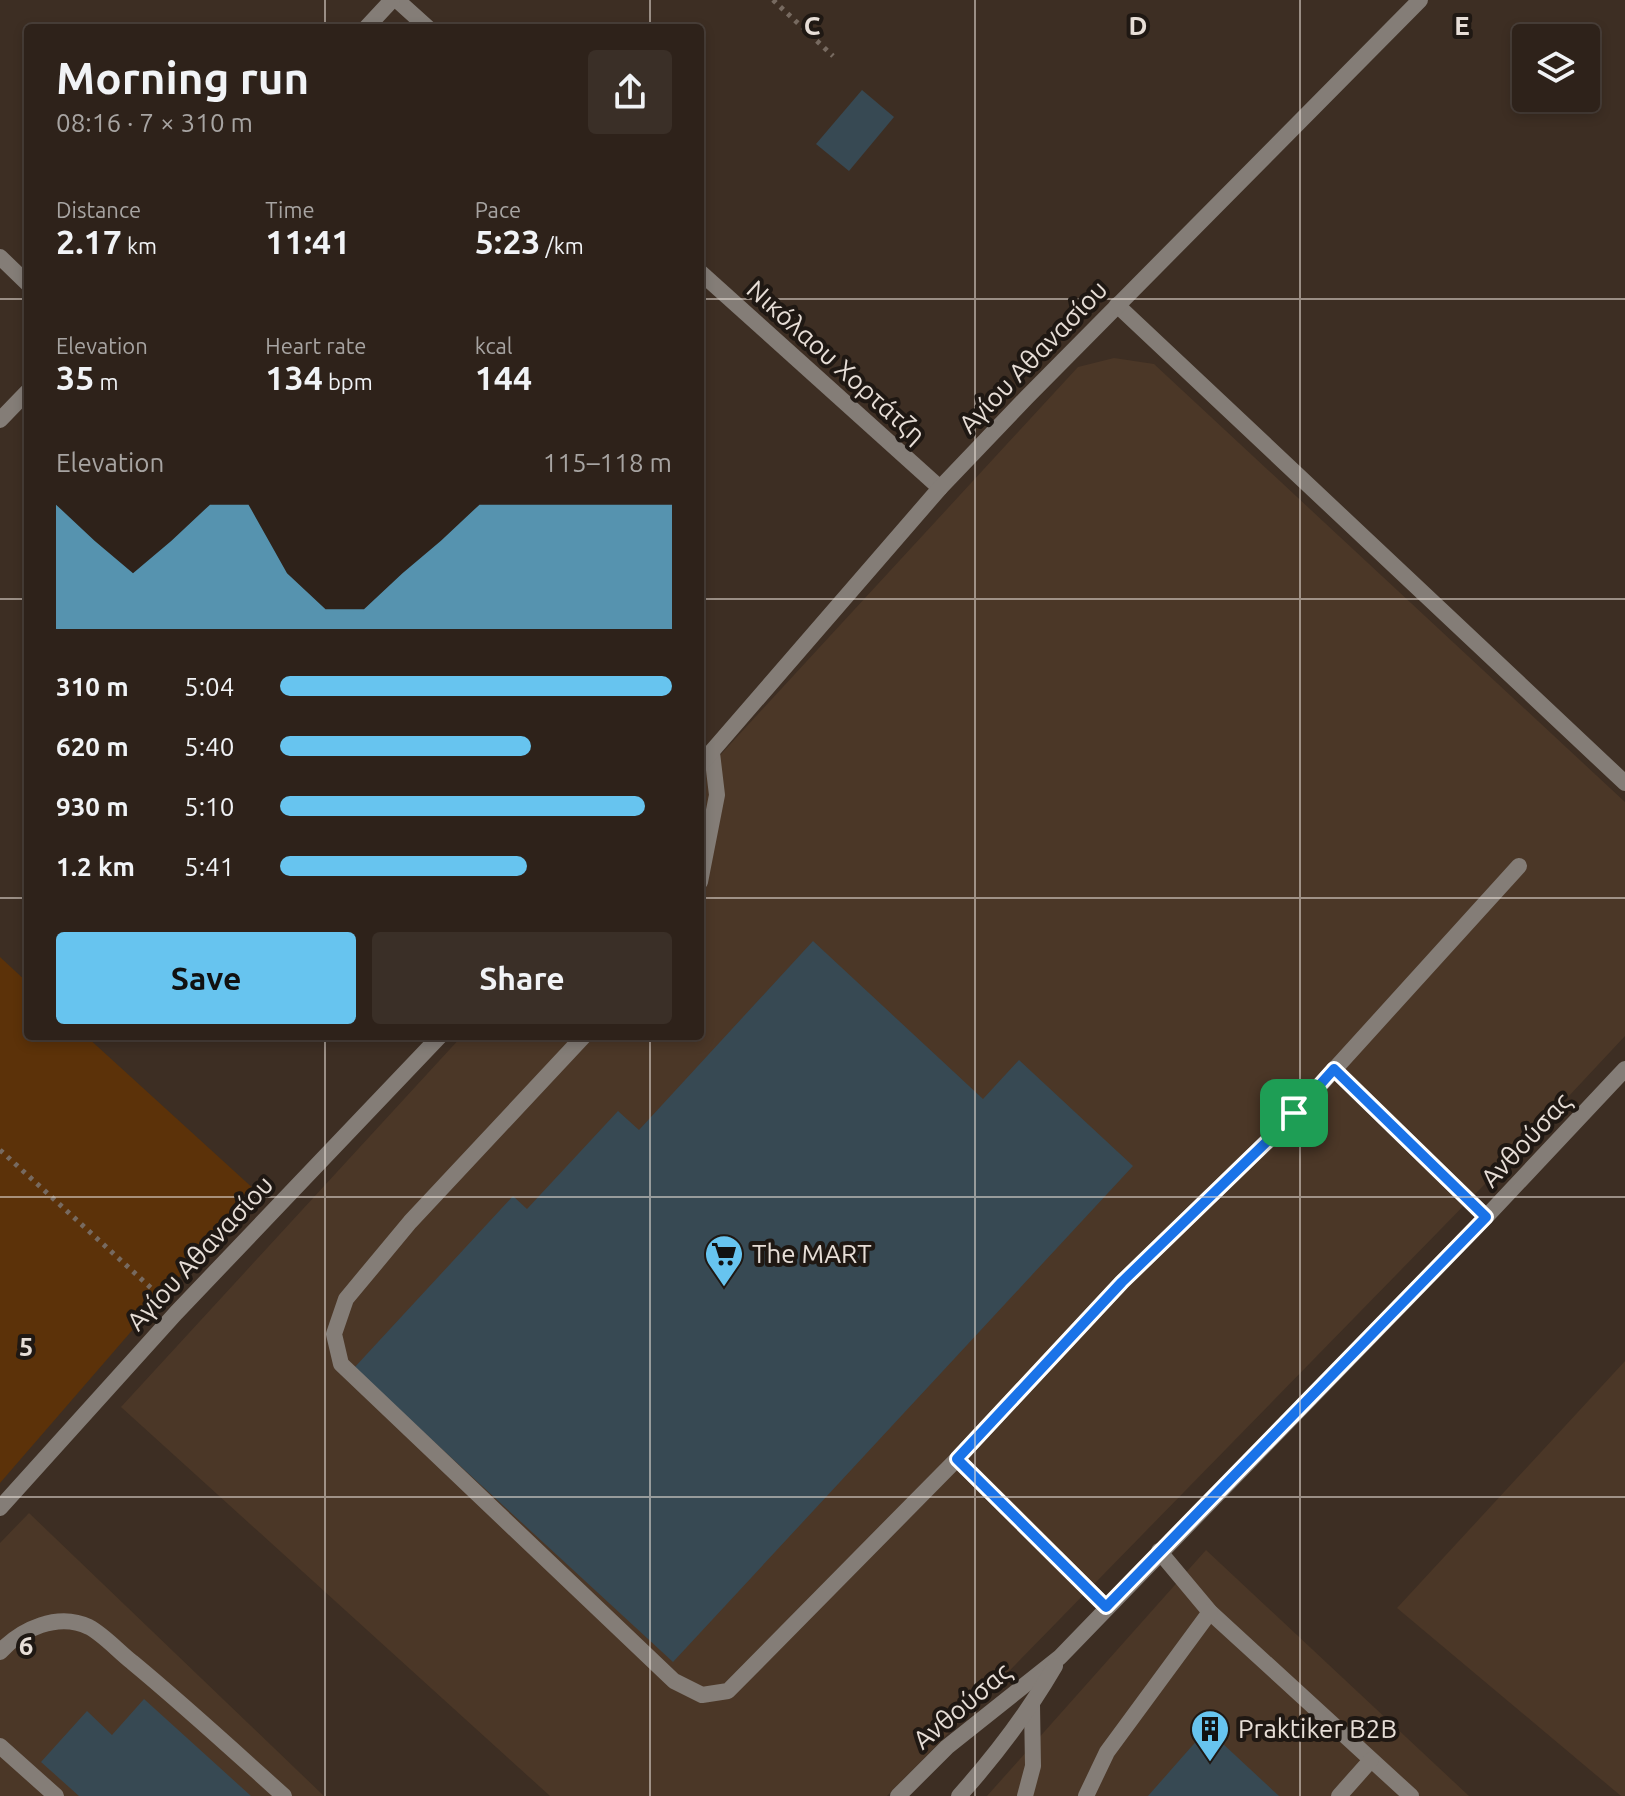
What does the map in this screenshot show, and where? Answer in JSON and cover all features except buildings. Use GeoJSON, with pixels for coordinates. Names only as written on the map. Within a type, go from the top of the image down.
{"type":"FeatureCollection","features":[{"type":"Feature","properties":{"kind":"street"},"geometry":{"type":"LineString","coordinates":[[370,24],[394,0],[423,24]]}},
{"type":"Feature","properties":{"kind":"street","name":"Αγίου Αθανασίου"},"geometry":{"type":"LineString","coordinates":[[706,759],[940,488],[1420,0]]}},
{"type":"Feature","properties":{"kind":"street"},"geometry":{"type":"LineString","coordinates":[[0,257],[24,280]]}},
{"type":"Feature","properties":{"kind":"street","name":"Νικόλαου Χορτάτζη"},"geometry":{"type":"LineString","coordinates":[[704,276],[940,488]]}},
{"type":"Feature","properties":{"kind":"street"},"geometry":{"type":"LineString","coordinates":[[1117,305],[1625,783]]}},
{"type":"Feature","properties":{"kind":"street"},"geometry":{"type":"LineString","coordinates":[[0,420],[24,395]]}},
{"type":"Feature","properties":{"kind":"street"},"geometry":{"type":"LineString","coordinates":[[704,862],[717,795],[706,759]]}},
{"type":"Feature","properties":{"kind":"street"},"geometry":{"type":"LineString","coordinates":[[580,1040],[410,1222],[346,1299],[334,1334],[341,1364],[674,1681],[702,1695],[728,1691],[957,1459],[1122,1282],[1283,1126],[1519,866]]}},
{"type":"Feature","properties":{"kind":"street","name":"Αγίου Αθανασίου"},"geometry":{"type":"LineString","coordinates":[[0,1508],[176,1313],[436,1040]]}},
{"type":"Feature","properties":{"kind":"street"},"geometry":{"type":"LineString","coordinates":[[1334,1069],[1486,1217]]}},
{"type":"Feature","properties":{"kind":"street","name":"Ανθούσας"},"geometry":{"type":"LineString","coordinates":[[898,1796],[947,1747],[1060,1657],[1625,1069]]}},
{"type":"Feature","properties":{"kind":"street"},"geometry":{"type":"LineString","coordinates":[[957,1459],[1106,1607]]}},
{"type":"Feature","properties":{"kind":"street"},"geometry":{"type":"LineString","coordinates":[[1159,1551],[1210,1612],[1411,1796]]}},
{"type":"Feature","properties":{"kind":"street"},"geometry":{"type":"LineString","coordinates":[[1086,1796],[1107,1752],[1210,1612]]}},
{"type":"Feature","properties":{"kind":"street"},"geometry":{"type":"LineString","coordinates":[[0,1652],[24,1632],[39,1625],[64,1623],[89,1627],[284,1796]]}},
{"type":"Feature","properties":{"kind":"street","name":"Ανθούσας"},"geometry":{"type":"LineString","coordinates":[[959,1796],[997,1754],[1032,1705],[1060,1657]]}},
{"type":"Feature","properties":{"kind":"street"},"geometry":{"type":"LineString","coordinates":[[1025,1796],[1033,1766],[1032,1705]]}},
{"type":"Feature","properties":{"kind":"street"},"geometry":{"type":"LineString","coordinates":[[0,1746],[56,1796]]}},
{"type":"Feature","properties":{"kind":"street"},"geometry":{"type":"LineString","coordinates":[[1339,1796],[1371,1760]]}},
{"type":"Feature","properties":{"kind":"path"},"geometry":{"type":"LineString","coordinates":[[773,0],[833,56]]}},
{"type":"Feature","properties":{"kind":"path"},"geometry":{"type":"LineString","coordinates":[[0,1150],[176,1313]]}},
{"type":"Feature","properties":{"kind":"shaded area"},"geometry":{"type":"Polygon","coordinates":[[[1114,358],[1154,364],[1625,802],[1625,1036],[1525,1143],[887,1796],[550,1796],[121,1407],[458,1040],[704,1040],[704,773],[1078,367],[1114,358]]]}},
{"type":"Feature","properties":{"kind":"shaded area"},"geometry":{"type":"Polygon","coordinates":[[[0,957],[24,979],[24,1040],[90,1040],[257,1192],[161,1297],[0,1483],[0,957]]]}},
{"type":"Feature","properties":{"kind":"shaded area"},"geometry":{"type":"Polygon","coordinates":[[[1625,1361],[1625,1796],[1621,1796],[1397,1608],[1625,1361]]]}},
{"type":"Feature","properties":{"kind":"shaded area"},"geometry":{"type":"Polygon","coordinates":[[[29,1513],[324,1796],[0,1796],[0,1543],[29,1513]]]}},
{"type":"Feature","properties":{"kind":"shaded area"},"geometry":{"type":"Polygon","coordinates":[[[1206,1550],[1469,1796],[987,1796],[1206,1550]]]}},
{"type":"Feature","properties":{"kind":"place","name":"The MART"},"geometry":{"type":"Point","coordinates":[724,1288]}},
{"type":"Feature","properties":{"kind":"place","name":"Praktiker B2B"},"geometry":{"type":"Point","coordinates":[1210,1763]}},
{"type":"Feature","properties":{"kind":"route"},"geometry":{"type":"LineString","coordinates":[[1334,1069],[1486,1217],[1106,1607],[957,1459],[1122,1282],[1294,1113],[1334,1069]]}}]}
